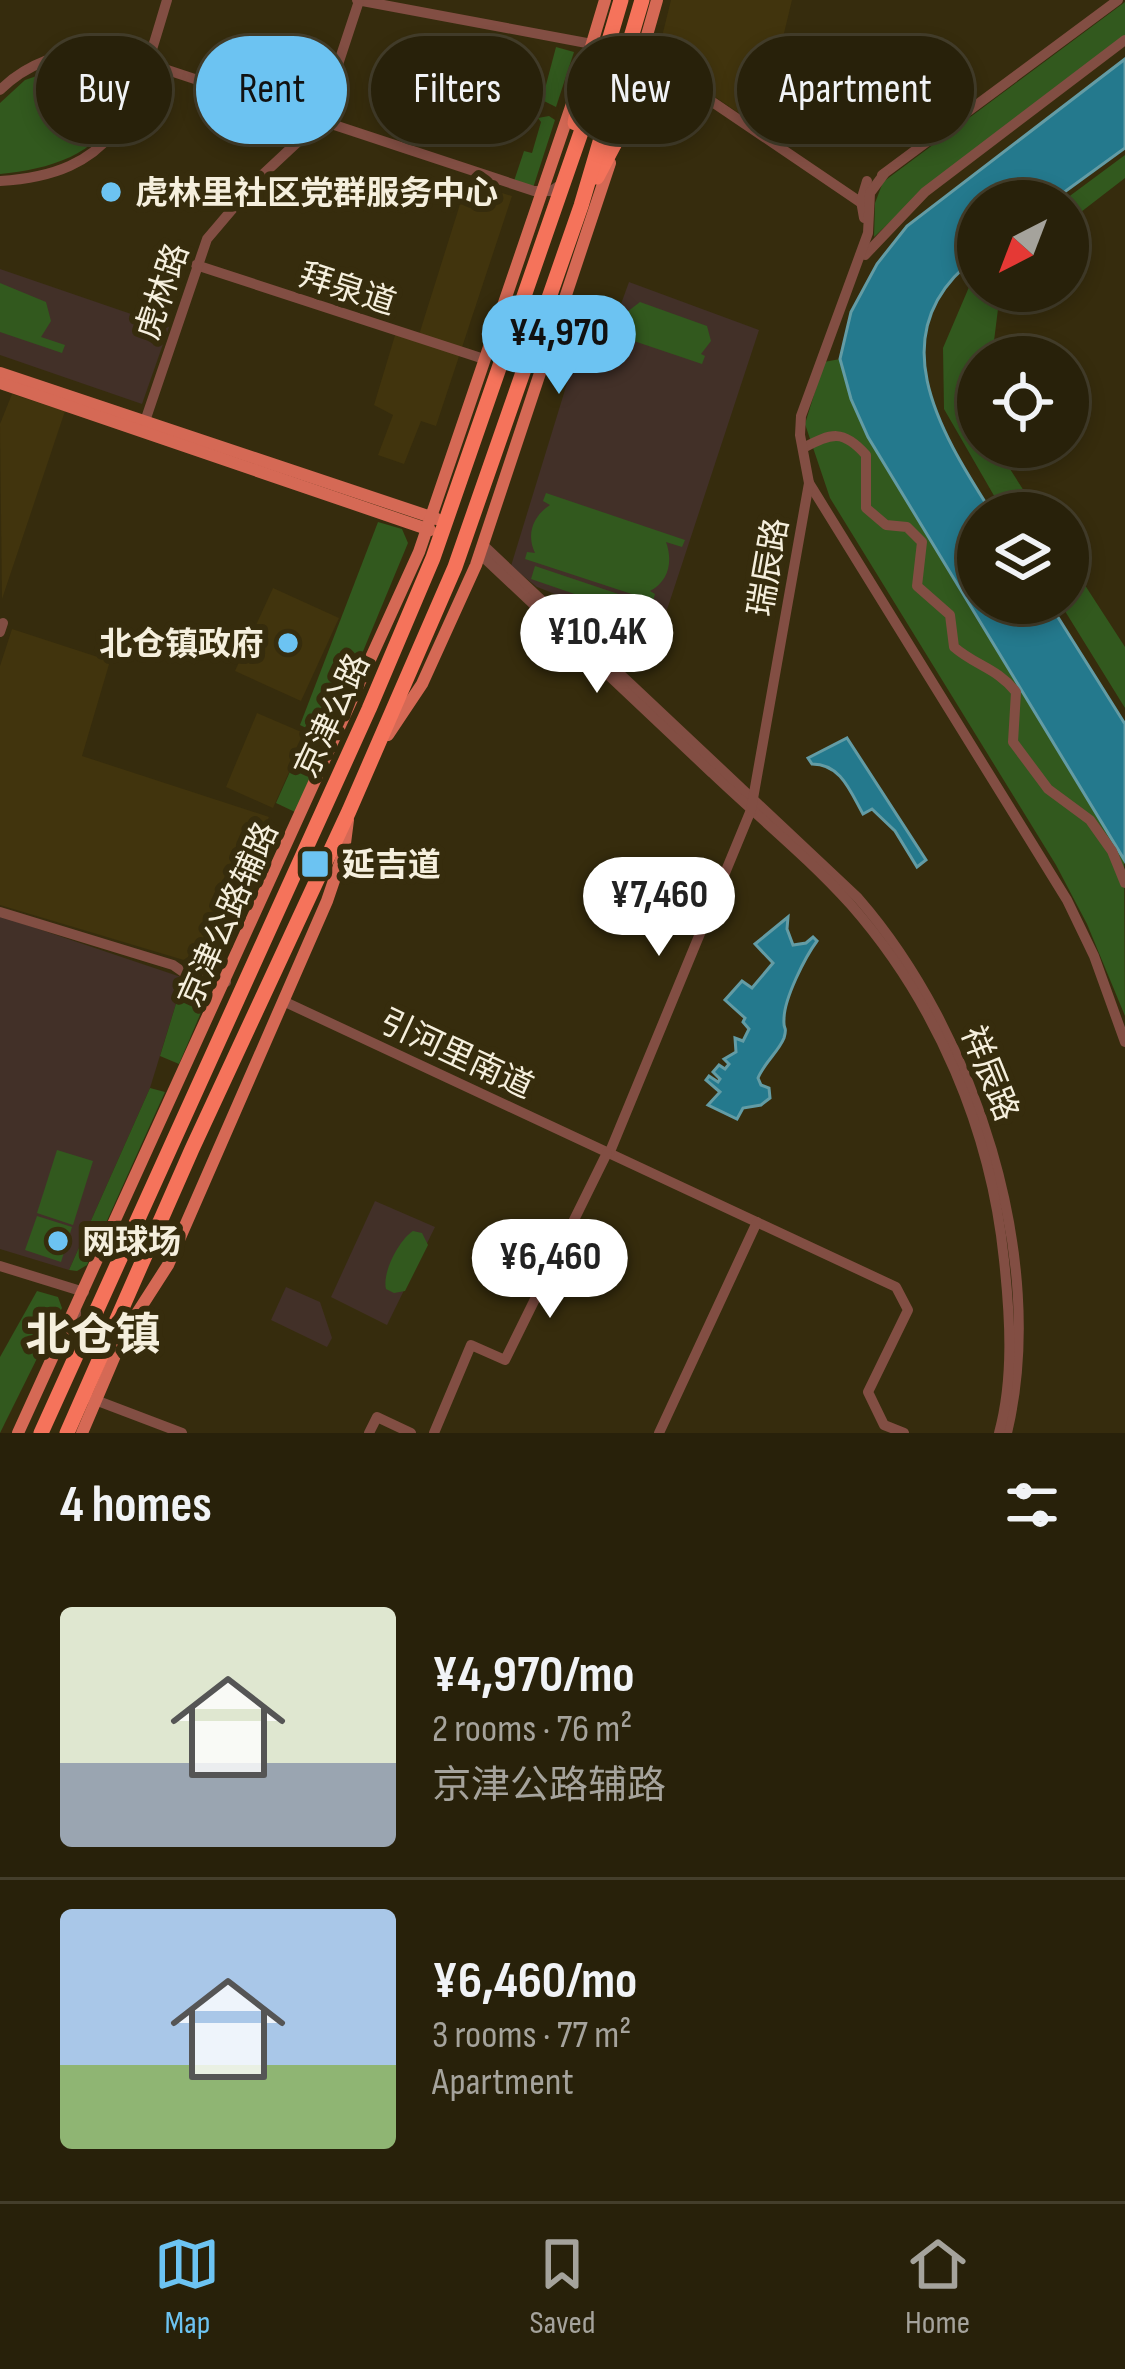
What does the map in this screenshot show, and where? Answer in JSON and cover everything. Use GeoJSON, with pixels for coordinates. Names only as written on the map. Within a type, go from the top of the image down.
{"type":"FeatureCollection","features":[{"type":"Feature","properties":{"kind":"highway","name":"京津公路"},"geometry":{"type":"LineString","coordinates":[[41,1433],[433,558],[622,0]]}},
{"type":"Feature","properties":{"kind":"highway","name":"京津公路"},"geometry":{"type":"LineString","coordinates":[[67,1433],[90,1398],[183,1168],[349,811],[476,512],[581,206],[642,0]]}},
{"type":"Feature","properties":{"kind":"highway"},"geometry":{"type":"LineString","coordinates":[[572,158],[574,144]]}},
{"type":"Feature","properties":{"kind":"highway"},"geometry":{"type":"LineString","coordinates":[[581,206],[614,144]]}},
{"type":"Feature","properties":{"kind":"main road","name":"京津公路辅路"},"geometry":{"type":"LineString","coordinates":[[594,36],[604,0]]}},
{"type":"Feature","properties":{"kind":"main road"},"geometry":{"type":"LineString","coordinates":[[647,36],[657,0]]}},
{"type":"Feature","properties":{"kind":"main road","name":"京津公路辅路"},"geometry":{"type":"LineString","coordinates":[[18,1433],[320,776],[429,523],[567,121]]}},
{"type":"Feature","properties":{"kind":"main road"},"geometry":{"type":"LineString","coordinates":[[373,755],[422,684],[481,550],[615,144]]}},
{"type":"Feature","properties":{"kind":"main road"},"geometry":{"type":"LineString","coordinates":[[0,373],[429,523],[451,510]]}},
{"type":"Feature","properties":{"kind":"main road"},"geometry":{"type":"LineString","coordinates":[[0,383],[144,426]]}},
{"type":"Feature","properties":{"kind":"main road"},"geometry":{"type":"LineString","coordinates":[[429,523],[435,536],[433,558]]}},
{"type":"Feature","properties":{"kind":"main road"},"geometry":{"type":"LineString","coordinates":[[319,814],[320,776]]}},
{"type":"Feature","properties":{"kind":"main road"},"geometry":{"type":"LineString","coordinates":[[82,1433],[90,1398],[125,1332],[159,1284],[283,1000],[339,868],[349,811]]}},
{"type":"Feature","properties":{"kind":"street"},"geometry":{"type":"LineString","coordinates":[[154,36],[165,0]]}},
{"type":"Feature","properties":{"kind":"street"},"geometry":{"type":"LineString","coordinates":[[358,0],[567,39]]}},
{"type":"Feature","properties":{"kind":"street","name":"虎林路"},"geometry":{"type":"LineString","coordinates":[[346,36],[358,0]]}},
{"type":"Feature","properties":{"kind":"street"},"geometry":{"type":"LineString","coordinates":[[859,202],[884,174],[1114,0]]}},
{"type":"Feature","properties":{"kind":"street"},"geometry":{"type":"LineString","coordinates":[[859,202],[868,181],[1114,0]]}},
{"type":"Feature","properties":{"kind":"street"},"geometry":{"type":"LineString","coordinates":[[848,277],[873,244],[925,192],[1125,40]]}},
{"type":"Feature","properties":{"kind":"street"},"geometry":{"type":"LineString","coordinates":[[0,92],[36,69]]}},
{"type":"Feature","properties":{"kind":"street"},"geometry":{"type":"LineString","coordinates":[[713,103],[859,202]]}},
{"type":"Feature","properties":{"kind":"street"},"geometry":{"type":"LineString","coordinates":[[713,106],[859,202]]}},
{"type":"Feature","properties":{"kind":"street"},"geometry":{"type":"LineString","coordinates":[[347,130],[541,196],[552,217]]}},
{"type":"Feature","properties":{"kind":"street"},"geometry":{"type":"LineString","coordinates":[[0,180],[57,170],[97,144]]}},
{"type":"Feature","properties":{"kind":"street","name":"虎林路"},"geometry":{"type":"LineString","coordinates":[[144,426],[207,238],[296,144]]}},
{"type":"Feature","properties":{"kind":"street","name":"瑞辰路"},"geometry":{"type":"LineString","coordinates":[[807,480],[796,416],[868,233],[859,202],[884,174]]}},
{"type":"Feature","properties":{"kind":"street"},"geometry":{"type":"LineString","coordinates":[[541,196],[563,183]]}},
{"type":"Feature","properties":{"kind":"street","name":"拜泉道"},"geometry":{"type":"LineString","coordinates":[[196,265],[484,359]]}},
{"type":"Feature","properties":{"kind":"street","name":"瑞辰路"},"geometry":{"type":"LineString","coordinates":[[434,1433],[471,1345],[505,1360],[607,1153],[750,802],[807,480],[802,408],[848,277]]}},
{"type":"Feature","properties":{"kind":"street"},"geometry":{"type":"LineString","coordinates":[[803,448],[829,435],[852,439],[866,455],[866,508],[886,525],[907,527],[922,542],[917,586],[950,615],[954,647],[969,660],[1001,673],[1016,692],[1013,742],[1048,789],[1090,820],[1112,850],[1125,883]]}},
{"type":"Feature","properties":{"kind":"street"},"geometry":{"type":"LineString","coordinates":[[807,480],[1066,900],[1094,956],[1125,1042]]}},
{"type":"Feature","properties":{"kind":"street","name":"祥辰路"},"geometry":{"type":"LineString","coordinates":[[481,550],[822,875],[877,938],[931,1024],[955,1070],[977,1130],[1000,1227],[1008,1333],[1003,1433]]}},
{"type":"Feature","properties":{"kind":"street"},"geometry":{"type":"LineString","coordinates":[[754,780],[766,818]]}},
{"type":"Feature","properties":{"kind":"street"},"geometry":{"type":"LineString","coordinates":[[0,911],[226,982]]}},
{"type":"Feature","properties":{"kind":"street","name":"引河里南道"},"geometry":{"type":"LineString","coordinates":[[283,1000],[896,1287],[908,1310],[868,1391],[884,1425],[904,1433]]}},
{"type":"Feature","properties":{"kind":"street"},"geometry":{"type":"LineString","coordinates":[[658,1433],[757,1222]]}},
{"type":"Feature","properties":{"kind":"street"},"geometry":{"type":"LineString","coordinates":[[0,1266],[84,1292]]}},
{"type":"Feature","properties":{"kind":"street"},"geometry":{"type":"LineString","coordinates":[[74,1354],[76,1312]]}},
{"type":"Feature","properties":{"kind":"street"},"geometry":{"type":"LineString","coordinates":[[90,1398],[182,1433]]}},
{"type":"Feature","properties":{"kind":"street"},"geometry":{"type":"LineString","coordinates":[[369,1433],[376,1417],[411,1433]]}},
{"type":"Feature","properties":{"kind":"shaded area"},"geometry":{"type":"Polygon","coordinates":[[[671,0],[792,0],[783,36],[737,36],[737,112],[713,95],[713,36],[662,36],[671,0]]]}},
{"type":"Feature","properties":{"kind":"shaded area"},"geometry":{"type":"Polygon","coordinates":[[[467,182],[512,196],[436,426],[421,421],[404,464],[378,455],[393,415],[374,405],[396,332],[418,338],[467,182]]]}},
{"type":"Feature","properties":{"kind":"shaded area"},"geometry":{"type":"Polygon","coordinates":[[[0,269],[169,327],[142,404],[0,355],[0,269]]]}},
{"type":"Feature","properties":{"kind":"shaded area"},"geometry":{"type":"Polygon","coordinates":[[[629,282],[759,330],[659,634],[537,587],[511,566],[587,318],[613,326],[629,282]]]}},
{"type":"Feature","properties":{"kind":"shaded area"},"geometry":{"type":"Polygon","coordinates":[[[12,394],[65,411],[2,599],[0,424],[12,394]]]}},
{"type":"Feature","properties":{"kind":"shaded area","name":"北仓镇政府"},"geometry":{"type":"Polygon","coordinates":[[[273,588],[339,618],[301,701],[235,671],[273,588]]]}},
{"type":"Feature","properties":{"kind":"shaded area"},"geometry":{"type":"Polygon","coordinates":[[[12,629],[110,661],[82,756],[269,817],[197,964],[0,905],[0,666],[12,629]]]}},
{"type":"Feature","properties":{"kind":"shaded area"},"geometry":{"type":"Polygon","coordinates":[[[257,713],[306,734],[273,808],[226,787],[257,713]]]}},
{"type":"Feature","properties":{"kind":"shaded area"},"geometry":{"type":"Polygon","coordinates":[[[0,916],[183,981],[150,1088],[69,1270],[0,1249],[0,916]]]}},
{"type":"Feature","properties":{"kind":"shaded area"},"geometry":{"type":"Polygon","coordinates":[[[375,1201],[435,1227],[387,1325],[331,1297],[375,1201]]]}},
{"type":"Feature","properties":{"kind":"shaded area"},"geometry":{"type":"Polygon","coordinates":[[[286,1287],[320,1302],[332,1338],[327,1347],[271,1320],[286,1287]]]}},
{"type":"Feature","properties":{"kind":"green space"},"geometry":{"type":"Polygon","coordinates":[[[1125,2],[1125,37],[924,190],[874,237],[875,203],[883,182],[934,144],[974,144],[974,114],[1125,2]]]}},
{"type":"Feature","properties":{"kind":"green space"},"geometry":{"type":"Polygon","coordinates":[[[556,47],[567,50],[567,73],[556,107],[543,96],[556,47]]]}},
{"type":"Feature","properties":{"kind":"green space"},"geometry":{"type":"Polygon","coordinates":[[[36,76],[36,144],[91,144],[54,164],[0,174],[0,103],[36,76]]]}},
{"type":"Feature","properties":{"kind":"green space"},"geometry":{"type":"Polygon","coordinates":[[[543,117],[555,120],[533,188],[514,181],[524,151],[532,153],[535,144],[543,144],[543,117]]]}},
{"type":"Feature","properties":{"kind":"green space"},"geometry":{"type":"Polygon","coordinates":[[[1125,155],[1125,178],[1089,206],[1089,182],[1125,155]]]}},
{"type":"Feature","properties":{"kind":"green space"},"geometry":{"type":"Polygon","coordinates":[[[0,283],[46,302],[51,321],[41,337],[65,345],[62,353],[0,332],[0,283]]]}},
{"type":"Feature","properties":{"kind":"green space"},"geometry":{"type":"Polygon","coordinates":[[[640,302],[707,326],[711,341],[701,354],[705,356],[702,364],[619,336],[627,312],[640,302]]]}},
{"type":"Feature","properties":{"kind":"green space"},"geometry":{"type":"Polygon","coordinates":[[[958,312],[998,312],[995,336],[957,336],[957,432],[944,409],[943,348],[958,312]]]}},
{"type":"Feature","properties":{"kind":"green space"},"geometry":{"type":"Polygon","coordinates":[[[840,359],[868,437],[957,584],[957,624],[981,624],[1124,859],[1125,1016],[1087,924],[1056,865],[830,498],[805,424],[824,362],[840,359]]]}},
{"type":"Feature","properties":{"kind":"green space"},"geometry":{"type":"Polygon","coordinates":[[[978,468],[1009,468],[1025,492],[992,492],[978,468]]]}},
{"type":"Feature","properties":{"kind":"green space"},"geometry":{"type":"Polygon","coordinates":[[[546,493],[685,540],[682,547],[666,542],[668,570],[650,591],[655,594],[653,601],[525,559],[527,552],[535,553],[531,532],[539,514],[550,505],[543,501],[546,493]]]}},
{"type":"Feature","properties":{"kind":"green space"},"geometry":{"type":"Polygon","coordinates":[[[378,522],[402,529],[408,543],[327,738],[300,725],[378,522]]]}},
{"type":"Feature","properties":{"kind":"green space"},"geometry":{"type":"Polygon","coordinates":[[[535,566],[657,607],[653,621],[531,579],[535,566]]]}},
{"type":"Feature","properties":{"kind":"green space"},"geometry":{"type":"Polygon","coordinates":[[[1089,591],[1125,647],[1125,708],[1073,624],[1089,624],[1089,591]]]}},
{"type":"Feature","properties":{"kind":"green space"},"geometry":{"type":"Polygon","coordinates":[[[301,747],[320,755],[295,812],[276,803],[301,747]]]}},
{"type":"Feature","properties":{"kind":"green space"},"geometry":{"type":"Polygon","coordinates":[[[259,836],[273,842],[217,970],[197,964],[259,836]]]}},
{"type":"Feature","properties":{"kind":"green space"},"geometry":{"type":"Polygon","coordinates":[[[183,981],[211,989],[179,1064],[160,1056],[183,981]]]}},
{"type":"Feature","properties":{"kind":"green space"},"geometry":{"type":"Polygon","coordinates":[[[150,1088],[165,1092],[87,1265],[69,1270],[150,1088]]]}},
{"type":"Feature","properties":{"kind":"green space"},"geometry":{"type":"Polygon","coordinates":[[[57,1150],[93,1161],[73,1225],[37,1213],[57,1150]]]}},
{"type":"Feature","properties":{"kind":"green space"},"geometry":{"type":"Polygon","coordinates":[[[37,1216],[72,1227],[61,1262],[25,1250],[37,1216]]]}},
{"type":"Feature","properties":{"kind":"green space"},"geometry":{"type":"Polygon","coordinates":[[[413,1231],[422,1233],[428,1245],[405,1291],[394,1293],[386,1289],[389,1266],[413,1231]]]}},
{"type":"Feature","properties":{"kind":"green space"},"geometry":{"type":"Polygon","coordinates":[[[37,1291],[58,1297],[62,1308],[0,1433],[0,1357],[37,1291]]]}},
{"type":"Feature","properties":{"kind":"water"},"geometry":{"type":"Polygon","coordinates":[[[1125,59],[1125,148],[1081,180],[967,180],[1125,59]]]}},
{"type":"Feature","properties":{"kind":"water"},"geometry":{"type":"Polygon","coordinates":[[[957,188],[957,276],[930,316],[924,348],[927,381],[957,455],[957,468],[965,468],[979,492],[957,492],[957,584],[868,437],[840,359],[851,312],[877,264],[907,226],[957,188]]]}},
{"type":"Feature","properties":{"kind":"water"},"geometry":{"type":"Polygon","coordinates":[[[981,624],[1062,624],[1125,724],[1125,861],[981,624]]]}},
{"type":"Feature","properties":{"kind":"water"},"geometry":{"type":"Polygon","coordinates":[[[847,738],[926,860],[917,867],[895,831],[872,809],[863,814],[837,774],[808,758],[847,738]]]}},
{"type":"Feature","properties":{"kind":"water"},"geometry":{"type":"Polygon","coordinates":[[[788,917],[793,945],[813,937],[817,941],[787,1001],[784,1038],[758,1078],[769,1088],[770,1098],[743,1108],[737,1119],[708,1105],[720,1092],[706,1080],[709,1076],[718,1082],[713,1072],[719,1065],[725,1069],[729,1064],[724,1059],[736,1052],[735,1038],[743,1041],[749,1029],[745,1018],[725,1000],[742,981],[752,988],[773,963],[755,944],[788,917]]]}},
{"type":"Feature","properties":{"kind":"place","name":"虎林里社区党群服务中心"},"geometry":{"type":"Point","coordinates":[111,192]}},
{"type":"Feature","properties":{"kind":"place","name":"北仓镇政府"},"geometry":{"type":"Point","coordinates":[288,643]}},
{"type":"Feature","properties":{"kind":"place","name":"延吉道"},"geometry":{"type":"Point","coordinates":[315,864]}},
{"type":"Feature","properties":{"kind":"place","name":"网球场"},"geometry":{"type":"Point","coordinates":[58,1241]}},
{"type":"Feature","properties":{"kind":"district","name":"北仓镇"},"geometry":{"type":"Point","coordinates":[93,1334]}}]}
